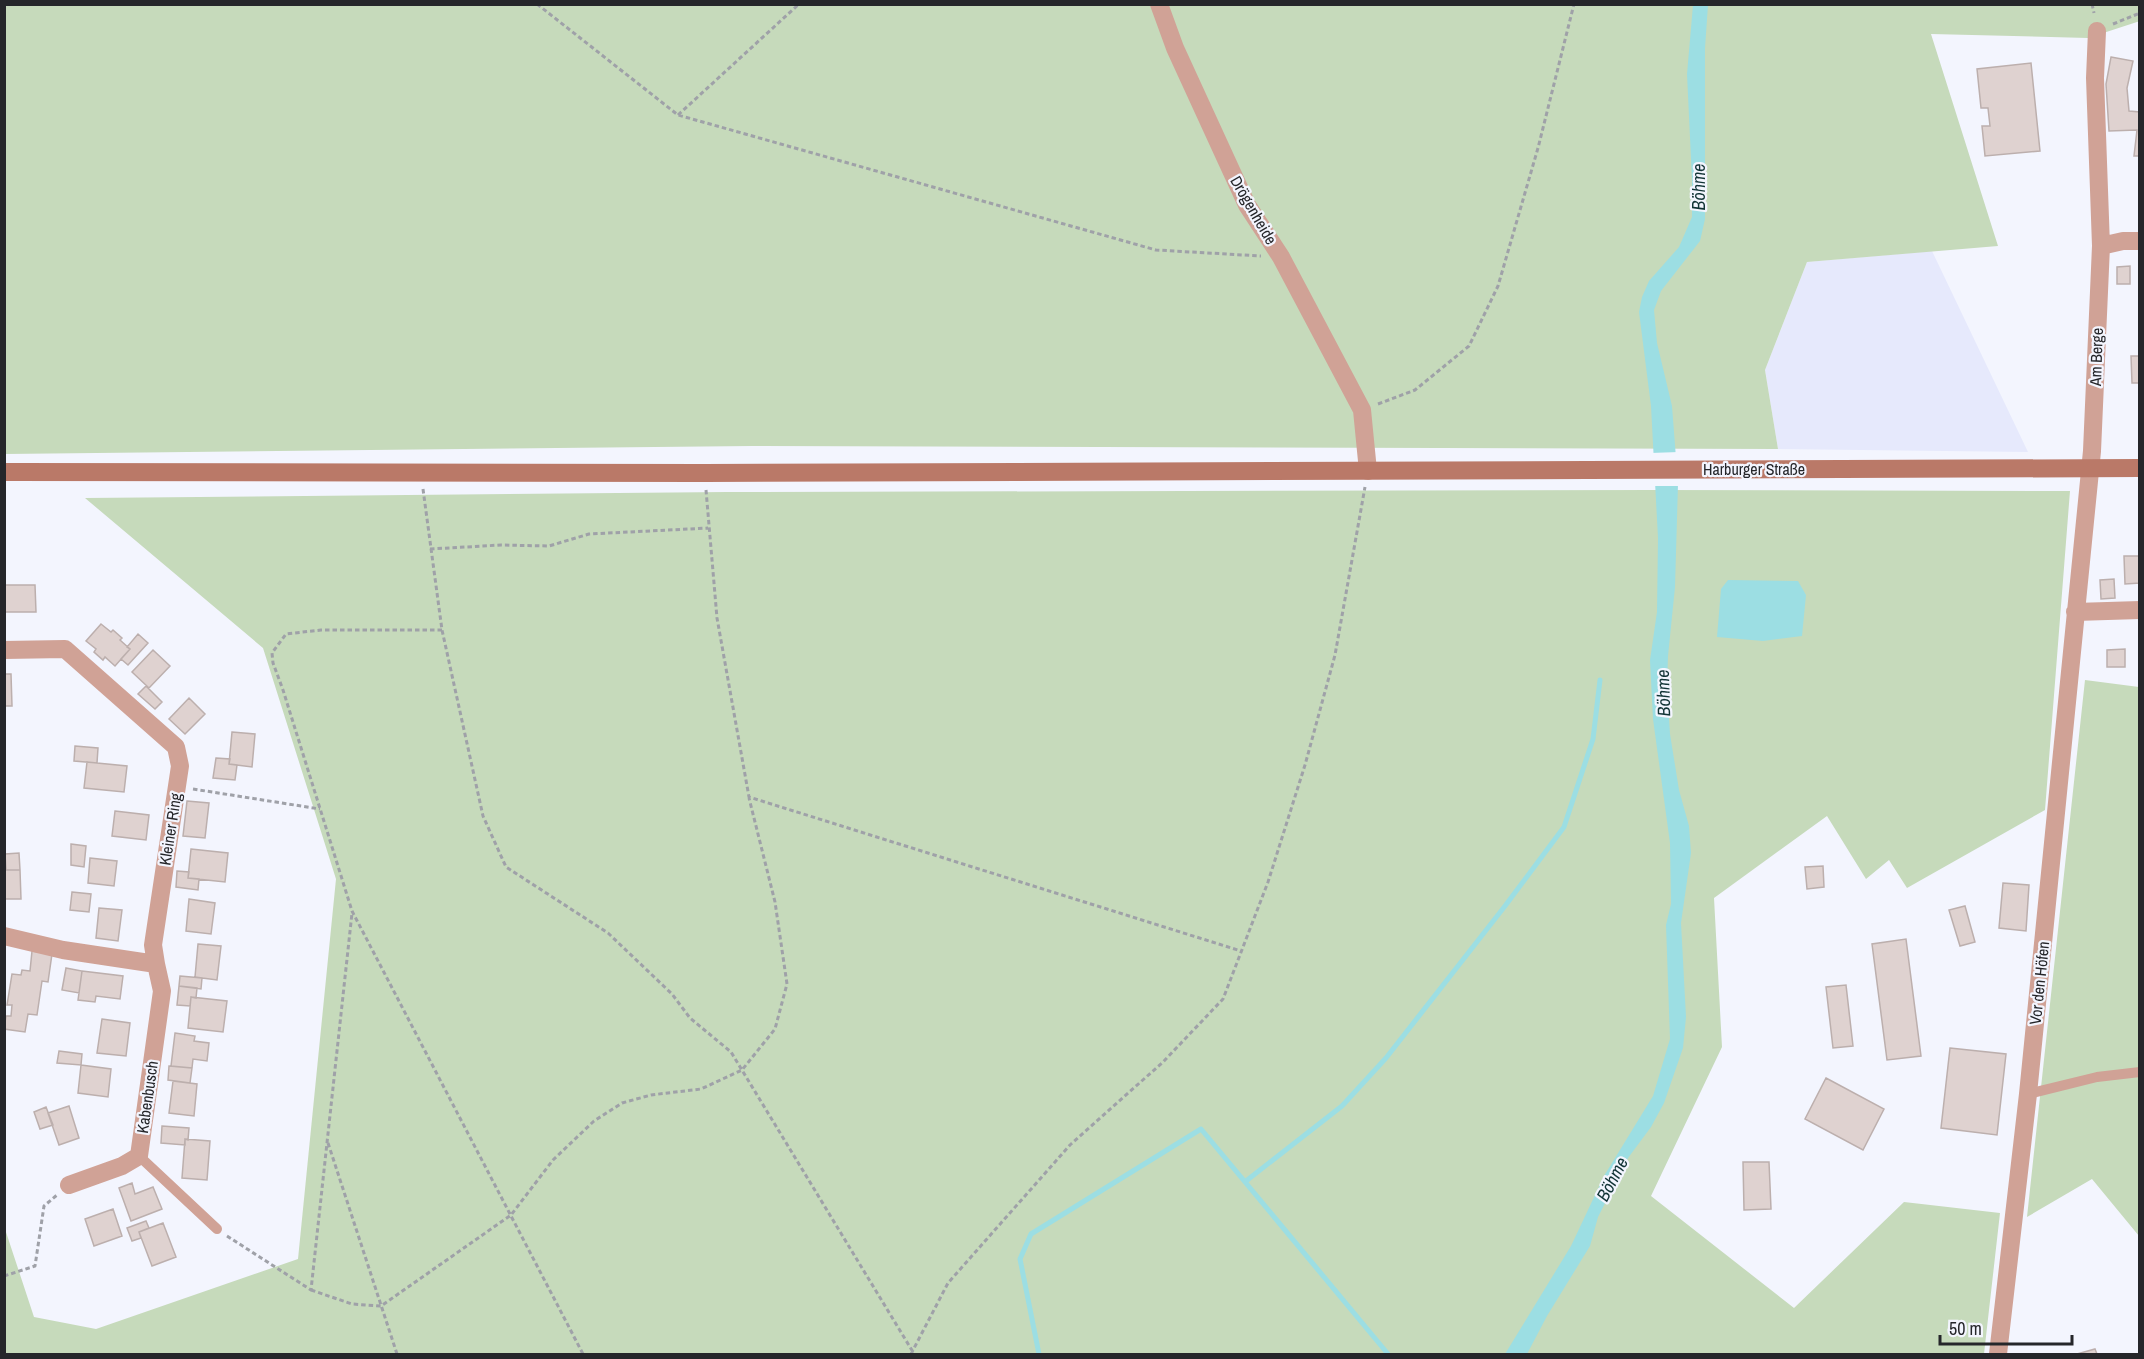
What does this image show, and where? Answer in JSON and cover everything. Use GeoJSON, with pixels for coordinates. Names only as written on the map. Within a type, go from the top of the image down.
{"type":"FeatureCollection","features":[{"type":"Feature","properties":{"kind":"main road","name":"Harburger Straße"},"geometry":{"type":"LineString","coordinates":[[4,472],[705,473],[2139,468]]}},
{"type":"Feature","properties":{"kind":"street","name":"Drögenheide"},"geometry":{"type":"LineString","coordinates":[[1159,4],[1175,48],[1248,205],[1281,257],[1362,410]]}},
{"type":"Feature","properties":{"kind":"street","name":"Am Berge"},"geometry":{"type":"LineString","coordinates":[[2090,468],[2101,246],[2095,78],[2097,31]]}},
{"type":"Feature","properties":{"kind":"street"},"geometry":{"type":"LineString","coordinates":[[2101,246],[2123,241],[2139,241]]}},
{"type":"Feature","properties":{"kind":"street"},"geometry":{"type":"LineString","coordinates":[[1362,410],[1368,471]]}},
{"type":"Feature","properties":{"kind":"street","name":"Vor den Höfen"},"geometry":{"type":"LineString","coordinates":[[1998,1354],[2028,1094],[2090,468]]}},
{"type":"Feature","properties":{"kind":"street"},"geometry":{"type":"LineString","coordinates":[[2075,612],[2139,610]]}},
{"type":"Feature","properties":{"kind":"street","name":"Kleiner Ring"},"geometry":{"type":"LineString","coordinates":[[4,650],[65,649],[176,747],[180,766],[153,945],[156,964]]}},
{"type":"Feature","properties":{"kind":"street"},"geometry":{"type":"LineString","coordinates":[[4,936],[63,950],[156,964]]}},
{"type":"Feature","properties":{"kind":"street","name":"Kabenbusch"},"geometry":{"type":"LineString","coordinates":[[69,1185],[122,1166],[139,1156],[162,991],[156,964]]}},
{"type":"Feature","properties":{"kind":"lane"},"geometry":{"type":"LineString","coordinates":[[2028,1094],[2097,1077],[2139,1072]]}},
{"type":"Feature","properties":{"kind":"lane"},"geometry":{"type":"LineString","coordinates":[[139,1156],[216,1230]]}},
{"type":"Feature","properties":{"kind":"path"},"geometry":{"type":"LineString","coordinates":[[537,4],[678,115],[1156,250],[1281,257]]}},
{"type":"Feature","properties":{"kind":"path"},"geometry":{"type":"LineString","coordinates":[[678,115],[799,4]]}},
{"type":"Feature","properties":{"kind":"path"},"geometry":{"type":"LineString","coordinates":[[1362,410],[1415,390],[1469,346],[1498,286],[1538,148],[1574,4]]}},
{"type":"Feature","properties":{"kind":"path"},"geometry":{"type":"LineString","coordinates":[[2097,31],[2139,13]]}},
{"type":"Feature","properties":{"kind":"path"},"geometry":{"type":"LineString","coordinates":[[912,1353],[948,1283],[1070,1145],[1163,1062],[1223,999],[1275,861],[1305,765],[1335,655],[1368,471]]}},
{"type":"Feature","properties":{"kind":"path"},"geometry":{"type":"LineString","coordinates":[[420,473],[442,630],[483,816],[506,867],[608,933],[672,994],[690,1018],[731,1052],[912,1353]]}},
{"type":"Feature","properties":{"kind":"path"},"geometry":{"type":"LineString","coordinates":[[216,1230],[311,1290],[352,1304],[381,1306],[511,1215],[553,1160],[594,1121],[622,1103],[651,1095],[701,1089],[742,1070],[775,1029],[788,984],[775,902],[749,797],[717,618],[705,473]]}},
{"type":"Feature","properties":{"kind":"path"},"geometry":{"type":"LineString","coordinates":[[430,549],[501,545],[549,546],[589,534],[708,528]]}},
{"type":"Feature","properties":{"kind":"path"},"geometry":{"type":"LineString","coordinates":[[442,630],[321,630],[286,634],[272,653],[273,663],[352,911],[583,1354]]}},
{"type":"Feature","properties":{"kind":"path"},"geometry":{"type":"LineString","coordinates":[[177,786],[320,809]]}},
{"type":"Feature","properties":{"kind":"path"},"geometry":{"type":"LineString","coordinates":[[749,797],[1241,951]]}},
{"type":"Feature","properties":{"kind":"path"},"geometry":{"type":"LineString","coordinates":[[311,1290],[352,911]]}},
{"type":"Feature","properties":{"kind":"path"},"geometry":{"type":"LineString","coordinates":[[327,1141],[397,1354]]}},
{"type":"Feature","properties":{"kind":"path"},"geometry":{"type":"LineString","coordinates":[[4,1276],[35,1266],[44,1206],[69,1185]]}},
{"type":"Feature","properties":{"kind":"shaded area"},"geometry":{"type":"Polygon","coordinates":[[[1932,251],[2028,452],[1778,449],[1765,370],[1807,262],[1932,251]]]}},
{"type":"Feature","properties":{"kind":"green space"},"geometry":{"type":"Polygon","coordinates":[[[2139,4],[2140,21],[2088,38],[1931,34],[1998,246],[1807,262],[1765,370],[1778,449],[752,446],[5,454],[4,5],[2139,4]]]}},
{"type":"Feature","properties":{"kind":"green space"},"geometry":{"type":"Polygon","coordinates":[[[2070,491],[2045,810],[1907,888],[1889,860],[1866,879],[1827,816],[1714,898],[1722,1047],[1651,1196],[1794,1308],[1904,1202],[2000,1213],[1984,1354],[5,1354],[4,1226],[34,1317],[96,1329],[298,1259],[336,879],[263,648],[85,498],[727,492],[2070,491]]]}},
{"type":"Feature","properties":{"kind":"green space"},"geometry":{"type":"Polygon","coordinates":[[[2085,680],[2139,687],[2139,1236],[2092,1179],[2027,1217],[2085,680]]]}},
{"type":"Feature","properties":{"kind":"water","name":"Böhme"},"geometry":{"type":"Polygon","coordinates":[[[1693,5],[1708,5],[1705,48],[1705,219],[1700,241],[1661,291],[1654,310],[1657,343],[1672,406],[1678,484],[1675,587],[1667,687],[1670,734],[1679,790],[1689,826],[1691,853],[1681,923],[1686,1017],[1683,1048],[1664,1103],[1651,1127],[1628,1158],[1598,1217],[1590,1246],[1547,1316],[1527,1354],[1505,1354],[1571,1246],[1604,1176],[1653,1096],[1670,1039],[1666,925],[1671,904],[1670,843],[1653,719],[1650,660],[1657,612],[1658,538],[1651,406],[1639,312],[1649,281],[1679,247],[1692,217],[1687,74],[1693,5]]]}},
{"type":"Feature","properties":{"kind":"water"},"geometry":{"type":"Polygon","coordinates":[[[1728,580],[1798,581],[1806,595],[1802,636],[1763,641],[1717,637],[1721,589],[1728,580]]]}},
{"type":"Feature","properties":{"kind":"pier"},"geometry":{"type":"Polygon","coordinates":[[[1679,452],[1681,486],[1652,486],[1650,453],[1679,452]]]}},
{"type":"Feature","properties":{"kind":"building"},"geometry":{"type":"Polygon","coordinates":[[[2111,57],[2133,61],[2127,88],[2129,111],[2140,112],[2140,156],[2134,156],[2137,130],[2109,131],[2106,84],[2111,57]]]}},
{"type":"Feature","properties":{"kind":"building"},"geometry":{"type":"Polygon","coordinates":[[[2031,63],[2040,151],[1985,156],[1982,126],[1990,126],[1988,108],[1981,108],[1977,69],[2031,63]]]}},
{"type":"Feature","properties":{"kind":"building"},"geometry":{"type":"Polygon","coordinates":[[[2130,266],[2130,284],[2117,284],[2117,267],[2130,266]]]}},
{"type":"Feature","properties":{"kind":"building"},"geometry":{"type":"Polygon","coordinates":[[[2131,356],[2140,356],[2140,383],[2132,383],[2131,356]]]}},
{"type":"Feature","properties":{"kind":"building"},"geometry":{"type":"Polygon","coordinates":[[[2124,556],[2140,556],[2140,583],[2125,584],[2124,556]]]}},
{"type":"Feature","properties":{"kind":"building"},"geometry":{"type":"Polygon","coordinates":[[[2114,579],[2115,598],[2101,599],[2100,580],[2114,579]]]}},
{"type":"Feature","properties":{"kind":"building"},"geometry":{"type":"Polygon","coordinates":[[[4,585],[35,585],[36,612],[4,612],[4,585]]]}},
{"type":"Feature","properties":{"kind":"building"},"geometry":{"type":"Polygon","coordinates":[[[101,624],[111,632],[113,630],[130,649],[115,666],[105,657],[103,660],[94,652],[96,649],[86,641],[101,624]]]}},
{"type":"Feature","properties":{"kind":"building"},"geometry":{"type":"Polygon","coordinates":[[[138,634],[148,643],[128,665],[121,659],[130,649],[127,647],[138,634]]]}},
{"type":"Feature","properties":{"kind":"building"},"geometry":{"type":"Polygon","coordinates":[[[2125,649],[2125,667],[2107,667],[2107,650],[2125,649]]]}},
{"type":"Feature","properties":{"kind":"building"},"geometry":{"type":"Polygon","coordinates":[[[153,650],[170,666],[149,688],[132,672],[153,650]]]}},
{"type":"Feature","properties":{"kind":"building"},"geometry":{"type":"Polygon","coordinates":[[[4,674],[11,674],[12,706],[4,706],[4,674]]]}},
{"type":"Feature","properties":{"kind":"building"},"geometry":{"type":"Polygon","coordinates":[[[146,686],[162,702],[155,709],[138,694],[146,686]]]}},
{"type":"Feature","properties":{"kind":"building"},"geometry":{"type":"Polygon","coordinates":[[[189,698],[205,714],[185,734],[169,719],[189,698]]]}},
{"type":"Feature","properties":{"kind":"building"},"geometry":{"type":"Polygon","coordinates":[[[232,732],[255,734],[252,767],[229,764],[232,732]]]}},
{"type":"Feature","properties":{"kind":"building"},"geometry":{"type":"Polygon","coordinates":[[[75,746],[98,748],[97,763],[74,761],[75,746]]]}},
{"type":"Feature","properties":{"kind":"building"},"geometry":{"type":"Polygon","coordinates":[[[216,758],[230,759],[229,764],[237,765],[235,780],[213,778],[216,758]]]}},
{"type":"Feature","properties":{"kind":"building"},"geometry":{"type":"Polygon","coordinates":[[[87,762],[127,766],[124,792],[84,788],[87,762]]]}},
{"type":"Feature","properties":{"kind":"building"},"geometry":{"type":"Polygon","coordinates":[[[187,801],[209,803],[205,838],[183,836],[187,801]]]}},
{"type":"Feature","properties":{"kind":"building"},"geometry":{"type":"Polygon","coordinates":[[[115,811],[149,815],[146,840],[112,836],[115,811]]]}},
{"type":"Feature","properties":{"kind":"building"},"geometry":{"type":"Polygon","coordinates":[[[71,844],[86,846],[84,867],[71,865],[71,844]]]}},
{"type":"Feature","properties":{"kind":"building"},"geometry":{"type":"Polygon","coordinates":[[[191,849],[228,853],[225,882],[188,878],[191,849]]]}},
{"type":"Feature","properties":{"kind":"building"},"geometry":{"type":"Polygon","coordinates":[[[19,853],[20,870],[6,870],[5,854],[19,853]]]}},
{"type":"Feature","properties":{"kind":"building"},"geometry":{"type":"Polygon","coordinates":[[[90,858],[117,861],[114,886],[88,883],[90,858]]]}},
{"type":"Feature","properties":{"kind":"building"},"geometry":{"type":"Polygon","coordinates":[[[1823,866],[1824,887],[1807,889],[1805,867],[1823,866]]]}},
{"type":"Feature","properties":{"kind":"building"},"geometry":{"type":"Polygon","coordinates":[[[4,870],[20,870],[21,899],[4,899],[4,870]]]}},
{"type":"Feature","properties":{"kind":"building"},"geometry":{"type":"Polygon","coordinates":[[[177,871],[189,872],[188,878],[199,879],[198,890],[176,887],[177,871]]]}},
{"type":"Feature","properties":{"kind":"building"},"geometry":{"type":"Polygon","coordinates":[[[2003,883],[2029,885],[2026,931],[1999,928],[2003,883]]]}},
{"type":"Feature","properties":{"kind":"building"},"geometry":{"type":"Polygon","coordinates":[[[72,892],[91,894],[89,912],[70,910],[72,892]]]}},
{"type":"Feature","properties":{"kind":"building"},"geometry":{"type":"Polygon","coordinates":[[[189,899],[215,903],[211,934],[186,931],[189,899]]]}},
{"type":"Feature","properties":{"kind":"building"},"geometry":{"type":"Polygon","coordinates":[[[1965,906],[1975,942],[1960,946],[1949,910],[1965,906]]]}},
{"type":"Feature","properties":{"kind":"building"},"geometry":{"type":"Polygon","coordinates":[[[99,908],[122,910],[118,941],[96,938],[99,908]]]}},
{"type":"Feature","properties":{"kind":"building"},"geometry":{"type":"Polygon","coordinates":[[[1906,939],[1921,1056],[1887,1060],[1872,944],[1906,939]]]}},
{"type":"Feature","properties":{"kind":"building"},"geometry":{"type":"Polygon","coordinates":[[[198,944],[221,946],[217,980],[195,977],[198,944]]]}},
{"type":"Feature","properties":{"kind":"building"},"geometry":{"type":"Polygon","coordinates":[[[32,951],[52,954],[48,982],[42,981],[37,1015],[28,1014],[25,1032],[4,1029],[6,1016],[11,1016],[12,1005],[7,1005],[12,974],[21,975],[22,970],[30,971],[32,951]]]}},
{"type":"Feature","properties":{"kind":"building"},"geometry":{"type":"Polygon","coordinates":[[[66,968],[82,971],[79,993],[62,990],[66,968]]]}},
{"type":"Feature","properties":{"kind":"building"},"geometry":{"type":"Polygon","coordinates":[[[82,971],[123,976],[120,999],[96,996],[95,1002],[78,1000],[82,971]]]}},
{"type":"Feature","properties":{"kind":"building"},"geometry":{"type":"Polygon","coordinates":[[[180,976],[202,978],[201,989],[179,986],[180,976]]]}},
{"type":"Feature","properties":{"kind":"building"},"geometry":{"type":"Polygon","coordinates":[[[1846,985],[1853,1046],[1833,1048],[1826,987],[1846,985]]]}},
{"type":"Feature","properties":{"kind":"building"},"geometry":{"type":"Polygon","coordinates":[[[179,986],[197,988],[196,998],[191,997],[190,1006],[177,1005],[179,986]]]}},
{"type":"Feature","properties":{"kind":"building"},"geometry":{"type":"Polygon","coordinates":[[[191,997],[227,1001],[223,1032],[188,1028],[191,997]]]}},
{"type":"Feature","properties":{"kind":"building"},"geometry":{"type":"Polygon","coordinates":[[[102,1019],[130,1023],[126,1056],[97,1053],[102,1019]]]}},
{"type":"Feature","properties":{"kind":"building"},"geometry":{"type":"Polygon","coordinates":[[[175,1033],[195,1036],[194,1041],[209,1043],[207,1061],[193,1059],[192,1068],[171,1066],[175,1033]]]}},
{"type":"Feature","properties":{"kind":"building"},"geometry":{"type":"Polygon","coordinates":[[[1950,1048],[2006,1054],[1997,1135],[1941,1128],[1950,1048]]]}},
{"type":"Feature","properties":{"kind":"building"},"geometry":{"type":"Polygon","coordinates":[[[59,1051],[82,1054],[81,1065],[57,1063],[59,1051]]]}},
{"type":"Feature","properties":{"kind":"building"},"geometry":{"type":"Polygon","coordinates":[[[81,1065],[111,1069],[108,1097],[78,1093],[81,1065]]]}},
{"type":"Feature","properties":{"kind":"building"},"geometry":{"type":"Polygon","coordinates":[[[169,1066],[192,1068],[190,1083],[168,1080],[169,1066]]]}},
{"type":"Feature","properties":{"kind":"building"},"geometry":{"type":"Polygon","coordinates":[[[1826,1078],[1884,1109],[1863,1150],[1805,1119],[1826,1078]]]}},
{"type":"Feature","properties":{"kind":"building"},"geometry":{"type":"Polygon","coordinates":[[[173,1081],[197,1084],[194,1116],[169,1113],[173,1081]]]}},
{"type":"Feature","properties":{"kind":"building"},"geometry":{"type":"Polygon","coordinates":[[[69,1106],[79,1138],[59,1145],[48,1113],[69,1106]]]}},
{"type":"Feature","properties":{"kind":"building"},"geometry":{"type":"Polygon","coordinates":[[[46,1107],[53,1125],[40,1129],[34,1112],[46,1107]]]}},
{"type":"Feature","properties":{"kind":"building"},"geometry":{"type":"Polygon","coordinates":[[[162,1126],[189,1128],[185,1145],[161,1143],[162,1126]]]}},
{"type":"Feature","properties":{"kind":"building"},"geometry":{"type":"Polygon","coordinates":[[[185,1139],[210,1141],[207,1180],[182,1178],[185,1139]]]}},
{"type":"Feature","properties":{"kind":"building"},"geometry":{"type":"Polygon","coordinates":[[[1743,1162],[1769,1162],[1771,1209],[1744,1210],[1743,1162]]]}},
{"type":"Feature","properties":{"kind":"building"},"geometry":{"type":"Polygon","coordinates":[[[132,1183],[135,1194],[153,1187],[162,1209],[131,1221],[119,1188],[132,1183]]]}},
{"type":"Feature","properties":{"kind":"building"},"geometry":{"type":"Polygon","coordinates":[[[113,1209],[122,1236],[94,1246],[85,1219],[113,1209]]]}},
{"type":"Feature","properties":{"kind":"building"},"geometry":{"type":"Polygon","coordinates":[[[146,1221],[149,1228],[139,1232],[141,1238],[132,1241],[127,1228],[146,1221]]]}},
{"type":"Feature","properties":{"kind":"building"},"geometry":{"type":"Polygon","coordinates":[[[163,1223],[176,1257],[152,1266],[139,1232],[163,1223]]]}},
{"type":"Feature","properties":{"kind":"building"},"geometry":{"type":"Polygon","coordinates":[[[2095,1349],[2097,1354],[2077,1354],[2095,1349]]]}},
{"type":"Feature","properties":{"kind":"waterway"},"geometry":{"type":"LineString","coordinates":[[1246,1181],[1342,1106],[1386,1058],[1564,827],[1593,739],[1600,680]]}},
{"type":"Feature","properties":{"kind":"waterway"},"geometry":{"type":"LineString","coordinates":[[1039,1354],[1020,1259],[1031,1234],[1201,1129],[1388,1354]]}}]}
